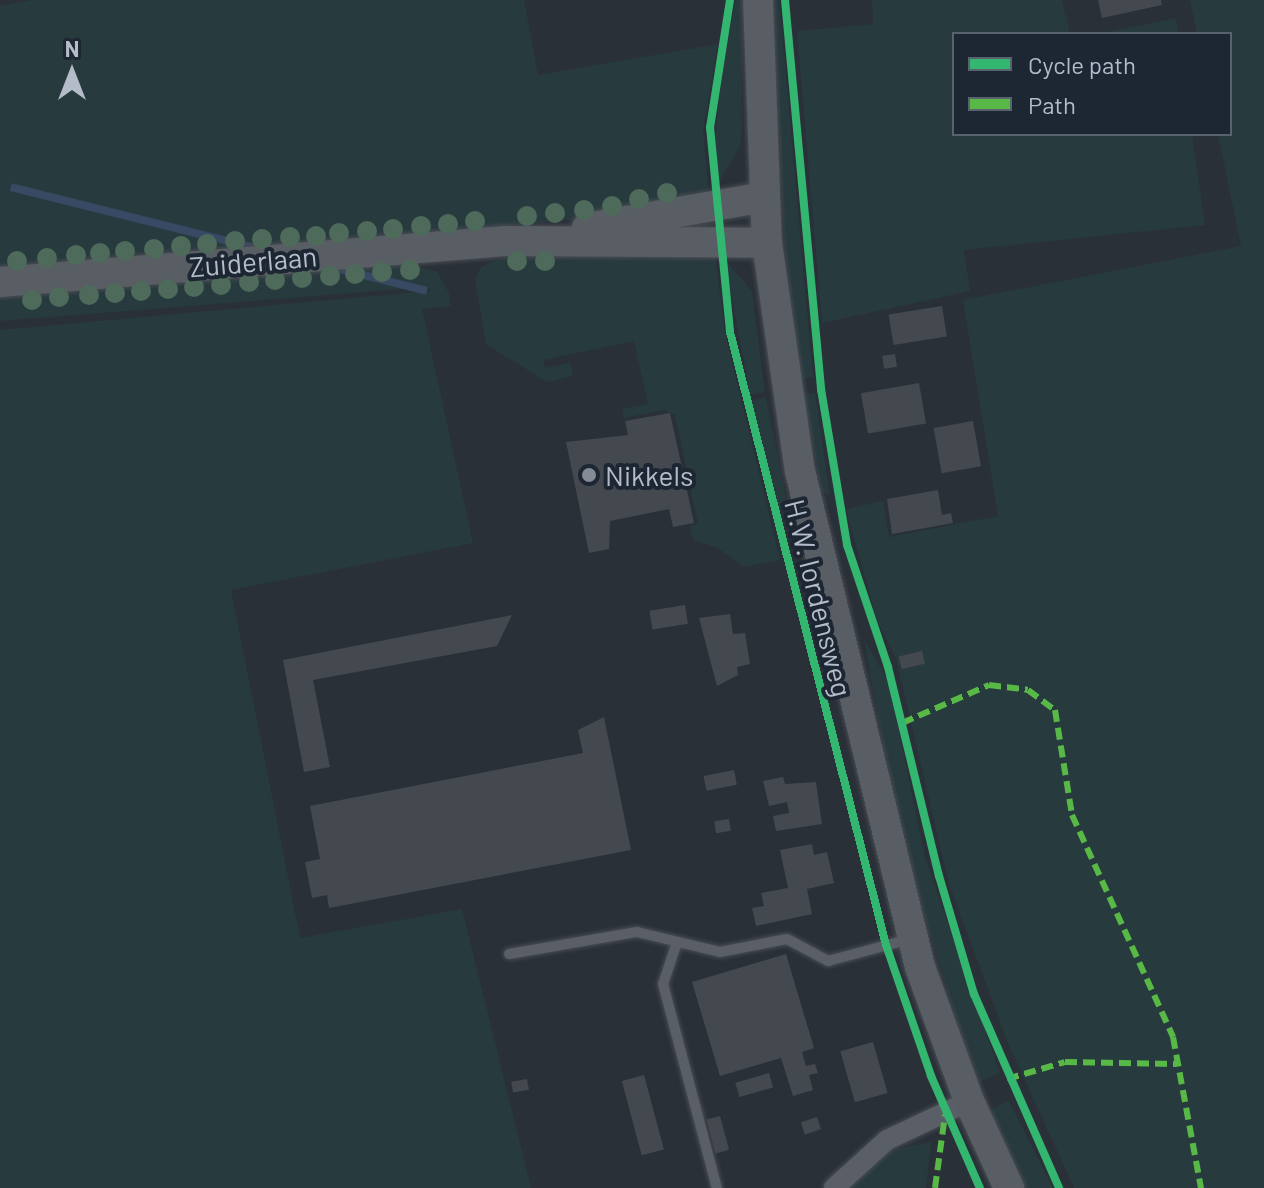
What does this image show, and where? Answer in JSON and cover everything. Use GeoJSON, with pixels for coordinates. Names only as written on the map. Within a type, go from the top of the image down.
{"type":"FeatureCollection","features":[{"type":"Feature","properties":{"kind":"main road","name":"H.W. Iordensweg"},"geometry":{"type":"LineString","coordinates":[[758,0],[767,243],[800,471],[912,938],[969,1101],[1009,1188]]}},
{"type":"Feature","properties":{"kind":"main road","name":"Zuiderlaan"},"geometry":{"type":"LineString","coordinates":[[0,282],[506,241],[764,197]]}},
{"type":"Feature","properties":{"kind":"main road","name":"Zuiderlaan"},"geometry":{"type":"LineString","coordinates":[[506,241],[767,243]]}},
{"type":"Feature","properties":{"kind":"street"},"geometry":{"type":"LineString","coordinates":[[834,1188],[895,1135],[969,1101]]}},
{"type":"Feature","properties":{"kind":"lane"},"geometry":{"type":"LineString","coordinates":[[509,954],[637,932],[720,952],[787,939],[828,961],[912,938]]}},
{"type":"Feature","properties":{"kind":"lane"},"geometry":{"type":"LineString","coordinates":[[677,942],[663,984],[717,1188]]}},
{"type":"Feature","properties":{"kind":"green space"},"geometry":{"type":"Polygon","coordinates":[[[31,0],[524,0],[538,75],[718,44],[703,130],[708,189],[616,216],[0,270],[0,6],[31,0]]]}},
{"type":"Feature","properties":{"kind":"green space"},"geometry":{"type":"Polygon","coordinates":[[[735,0],[743,0],[741,144],[719,182],[715,144],[719,94],[735,0]]]}},
{"type":"Feature","properties":{"kind":"green space"},"geometry":{"type":"Polygon","coordinates":[[[770,0],[779,0],[813,377],[801,379],[785,249],[770,0]]]}},
{"type":"Feature","properties":{"kind":"green space"},"geometry":{"type":"Polygon","coordinates":[[[872,0],[1062,0],[1070,32],[952,32],[952,136],[1192,136],[1205,225],[964,250],[970,291],[822,323],[797,31],[873,24],[872,0]]]}},
{"type":"Feature","properties":{"kind":"green space"},"geometry":{"type":"Polygon","coordinates":[[[1190,0],[1264,0],[1264,1188],[1074,1188],[1008,1043],[949,884],[896,658],[877,620],[846,509],[883,501],[889,537],[998,516],[963,300],[1241,246],[1218,136],[1232,136],[1232,32],[1197,32],[1190,0]]]}},
{"type":"Feature","properties":{"kind":"green space"},"geometry":{"type":"Polygon","coordinates":[[[1176,18],[1178,32],[1108,32],[1176,18]]]}},
{"type":"Feature","properties":{"kind":"green space"},"geometry":{"type":"Polygon","coordinates":[[[511,254],[715,257],[725,333],[780,560],[744,567],[718,548],[693,540],[690,526],[698,524],[675,415],[665,410],[624,418],[622,409],[648,404],[634,341],[543,360],[545,368],[570,363],[573,376],[547,382],[486,344],[475,279],[482,266],[511,254]]]}},
{"type":"Feature","properties":{"kind":"green space"},"geometry":{"type":"Polygon","coordinates":[[[725,260],[752,291],[765,392],[750,395],[725,260]]]}},
{"type":"Feature","properties":{"kind":"green space"},"geometry":{"type":"Polygon","coordinates":[[[410,263],[437,272],[449,293],[451,306],[422,309],[473,543],[231,590],[300,938],[462,909],[531,1188],[0,1188],[0,330],[430,291],[428,287],[0,321],[0,294],[410,263]]]}},
{"type":"Feature","properties":{"kind":"green space"},"geometry":{"type":"Polygon","coordinates":[[[815,393],[830,496],[822,491],[803,394],[815,393]]]}},
{"type":"Feature","properties":{"kind":"green space"},"geometry":{"type":"Polygon","coordinates":[[[766,397],[788,507],[779,509],[751,401],[766,397]]]}},
{"type":"Feature","properties":{"kind":"green space"},"geometry":{"type":"Polygon","coordinates":[[[864,639],[889,683],[925,858],[1000,1073],[976,1083],[898,829],[864,639]]]}},
{"type":"Feature","properties":{"kind":"green space"},"geometry":{"type":"Polygon","coordinates":[[[1009,1100],[1053,1188],[1024,1188],[986,1113],[1009,1100]]]}},
{"type":"Feature","properties":{"kind":"green space"},"geometry":{"type":"Polygon","coordinates":[[[931,1142],[926,1188],[849,1188],[891,1150],[931,1142]]]}},
{"type":"Feature","properties":{"kind":"water"},"geometry":{"type":"Polygon","coordinates":[[[12,183],[428,287],[426,295],[10,191],[12,183]]]}},
{"type":"Feature","properties":{"kind":"building"},"geometry":{"type":"Polygon","coordinates":[[[1098,0],[1161,0],[1162,5],[1102,18],[1098,0]]]}},
{"type":"Feature","properties":{"kind":"building"},"geometry":{"type":"Polygon","coordinates":[[[942,306],[947,337],[894,345],[889,314],[942,306]]]}},
{"type":"Feature","properties":{"kind":"building"},"geometry":{"type":"Polygon","coordinates":[[[895,354],[897,367],[884,369],[882,356],[895,354]]]}},
{"type":"Feature","properties":{"kind":"building"},"geometry":{"type":"Polygon","coordinates":[[[919,383],[926,423],[868,434],[861,393],[919,383]]]}},
{"type":"Feature","properties":{"kind":"building"},"geometry":{"type":"Polygon","coordinates":[[[670,413],[694,523],[673,527],[669,509],[610,521],[609,549],[589,553],[566,442],[628,435],[625,421],[670,413]]]}},
{"type":"Feature","properties":{"kind":"building"},"geometry":{"type":"Polygon","coordinates":[[[973,421],[981,466],[942,473],[934,428],[973,421]]]}},
{"type":"Feature","properties":{"kind":"building"},"geometry":{"type":"Polygon","coordinates":[[[938,490],[942,515],[951,513],[953,523],[892,534],[887,499],[938,490]]]}},
{"type":"Feature","properties":{"kind":"building"},"geometry":{"type":"Polygon","coordinates":[[[685,605],[688,624],[652,629],[649,611],[685,605]]]}},
{"type":"Feature","properties":{"kind":"building"},"geometry":{"type":"Polygon","coordinates":[[[730,614],[733,634],[745,633],[750,664],[737,667],[738,675],[717,686],[699,618],[730,614]]]}},
{"type":"Feature","properties":{"kind":"building"},"geometry":{"type":"Polygon","coordinates":[[[512,615],[497,646],[313,680],[330,767],[304,772],[283,660],[512,615]]]}},
{"type":"Feature","properties":{"kind":"building"},"geometry":{"type":"Polygon","coordinates":[[[922,651],[925,664],[902,669],[899,656],[922,651]]]}},
{"type":"Feature","properties":{"kind":"building"},"geometry":{"type":"Polygon","coordinates":[[[604,717],[631,850],[329,908],[327,895],[312,898],[305,862],[320,859],[310,806],[583,753],[578,730],[604,717]]]}},
{"type":"Feature","properties":{"kind":"building"},"geometry":{"type":"Polygon","coordinates":[[[734,770],[737,785],[706,791],[704,776],[734,770]]]}},
{"type":"Feature","properties":{"kind":"building"},"geometry":{"type":"Polygon","coordinates":[[[783,777],[785,784],[816,782],[822,824],[776,831],[773,816],[789,813],[787,802],[769,806],[763,781],[783,777]]]}},
{"type":"Feature","properties":{"kind":"building"},"geometry":{"type":"Polygon","coordinates":[[[729,819],[731,831],[716,833],[714,821],[729,819]]]}},
{"type":"Feature","properties":{"kind":"building"},"geometry":{"type":"Polygon","coordinates":[[[812,844],[814,855],[827,852],[834,883],[807,889],[812,914],[756,926],[752,908],[764,906],[761,893],[788,888],[780,850],[812,844]]]}},
{"type":"Feature","properties":{"kind":"building"},"geometry":{"type":"Polygon","coordinates":[[[786,954],[814,1048],[802,1052],[806,1066],[815,1064],[818,1073],[809,1075],[813,1090],[793,1096],[781,1058],[720,1076],[692,982],[786,954]]]}},
{"type":"Feature","properties":{"kind":"building"},"geometry":{"type":"Polygon","coordinates":[[[873,1042],[888,1093],[855,1102],[840,1051],[873,1042]]]}},
{"type":"Feature","properties":{"kind":"building"},"geometry":{"type":"Polygon","coordinates":[[[769,1073],[773,1087],[739,1097],[735,1083],[769,1073]]]}},
{"type":"Feature","properties":{"kind":"building"},"geometry":{"type":"Polygon","coordinates":[[[644,1075],[664,1149],[642,1155],[622,1081],[644,1075]]]}},
{"type":"Feature","properties":{"kind":"building"},"geometry":{"type":"Polygon","coordinates":[[[527,1079],[529,1090],[513,1093],[511,1082],[527,1079]]]}},
{"type":"Feature","properties":{"kind":"building"},"geometry":{"type":"Polygon","coordinates":[[[720,1116],[729,1150],[716,1153],[706,1120],[720,1116]]]}},
{"type":"Feature","properties":{"kind":"building"},"geometry":{"type":"Polygon","coordinates":[[[817,1117],[821,1129],[805,1135],[801,1122],[817,1117]]]}},
{"type":"Feature","properties":{"kind":"marked path"},"geometry":{"type":"LineString","coordinates":[[902,723],[989,685],[1028,690],[1055,710],[1072,815],[1173,1037],[1201,1188]]}},
{"type":"Feature","properties":{"kind":"marked path"},"geometry":{"type":"LineString","coordinates":[[1007,1079],[1065,1062],[1176,1064]]}},
{"type":"Feature","properties":{"kind":"marked path"},"geometry":{"type":"LineString","coordinates":[[935,1188],[945,1115]]}},
{"type":"Feature","properties":{"kind":"cycle path"},"geometry":{"type":"LineString","coordinates":[[730,0],[710,127],[730,332],[886,945],[931,1076],[980,1188]]}},
{"type":"Feature","properties":{"kind":"cycle path"},"geometry":{"type":"LineString","coordinates":[[785,0],[821,389],[847,545],[888,667],[939,876],[974,994],[1059,1188]]}},
{"type":"Feature","properties":{"kind":"place","name":"Nikkels"},"geometry":{"type":"Point","coordinates":[589,475]}}]}
